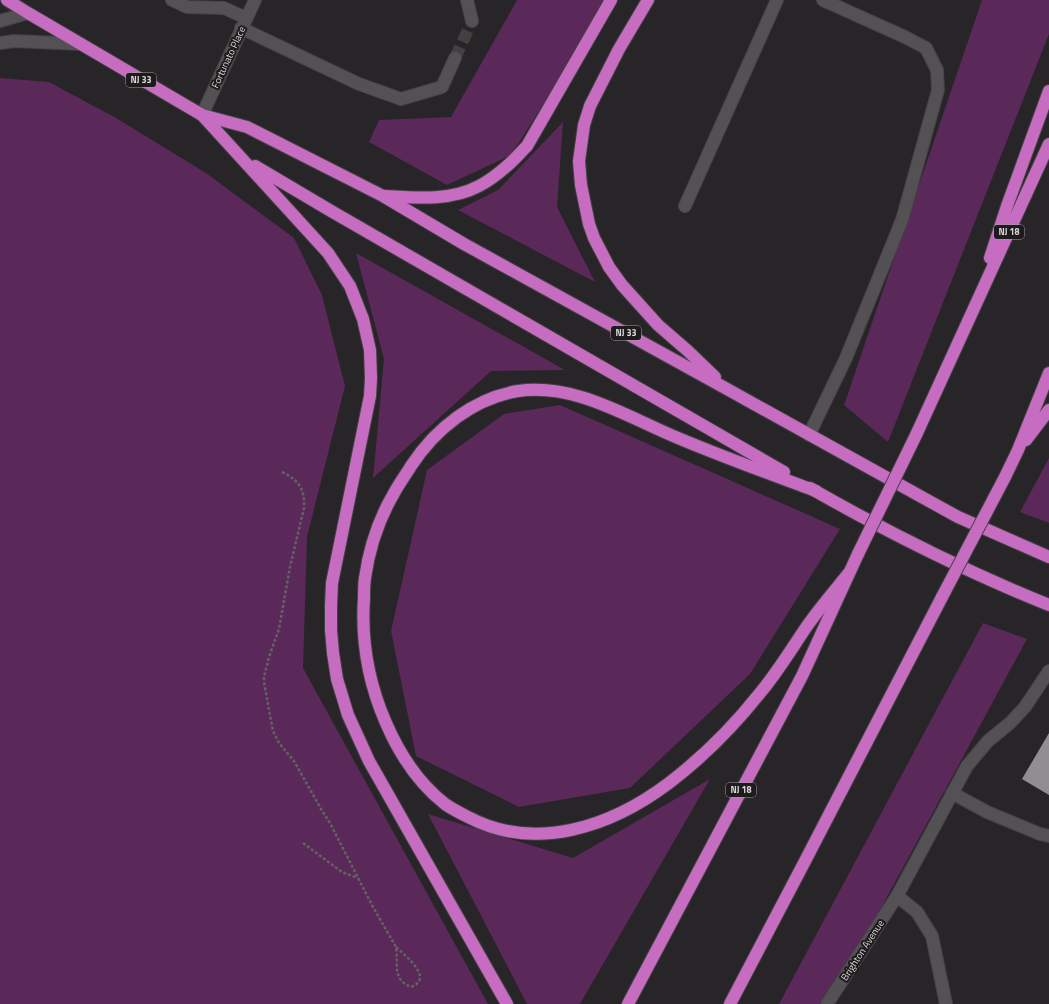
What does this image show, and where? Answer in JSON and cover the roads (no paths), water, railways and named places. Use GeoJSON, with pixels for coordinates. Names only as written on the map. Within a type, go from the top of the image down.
{"type":"FeatureCollection","features":[{"type":"Feature","properties":{"kind":"highway","name":"NJ 33"},"geometry":{"type":"LineString","coordinates":[[8,0],[202,115],[247,127],[383,196],[464,244],[958,517],[1049,556]]}},
{"type":"Feature","properties":{"kind":"highway"},"geometry":{"type":"LineString","coordinates":[[383,196],[436,198],[462,193],[493,178],[527,146],[611,0]]}},
{"type":"Feature","properties":{"kind":"highway"},"geometry":{"type":"LineString","coordinates":[[648,0],[619,49],[590,106],[584,125],[579,160],[581,185],[589,224],[594,238],[609,267],[622,285],[658,325],[727,389]]}},
{"type":"Feature","properties":{"kind":"highway"},"geometry":{"type":"LineString","coordinates":[[969,320],[1007,206],[1049,91]]}},
{"type":"Feature","properties":{"kind":"highway","name":"NJ 33"},"geometry":{"type":"LineString","coordinates":[[202,115],[243,159],[338,215],[816,491],[901,537],[1006,588],[1049,605]]}},
{"type":"Feature","properties":{"kind":"highway","name":"NJ 18"},"geometry":{"type":"LineString","coordinates":[[628,1004],[802,676],[848,574],[969,320],[1049,144]]}},
{"type":"Feature","properties":{"kind":"highway"},"geometry":{"type":"LineString","coordinates":[[243,159],[328,253],[350,286],[364,319],[370,350],[370,396],[332,583],[331,630],[337,679],[348,715],[369,760],[507,1004]]}},
{"type":"Feature","properties":{"kind":"highway"},"geometry":{"type":"LineString","coordinates":[[730,1004],[1018,450],[1049,373]]}},
{"type":"Feature","properties":{"kind":"highway"},"geometry":{"type":"LineString","coordinates":[[816,491],[677,438],[594,402],[566,392],[540,389],[517,391],[495,397],[475,406],[459,416],[442,430],[417,458],[394,493],[383,514],[375,536],[365,578],[362,620],[365,651],[377,704],[393,738],[411,768],[423,783],[442,802],[455,811],[482,825],[511,833],[546,834],[576,829],[607,819],[638,804],[668,784],[700,757],[740,717],[763,690],[808,624],[848,574]]}},
{"type":"Feature","properties":{"kind":"highway"},"geometry":{"type":"LineString","coordinates":[[1018,450],[1049,410]]}},
{"type":"Feature","properties":{"kind":"street"},"geometry":{"type":"LineString","coordinates":[[172,0],[187,7],[224,8],[244,23],[359,84],[401,98],[442,87],[455,58]]}},
{"type":"Feature","properties":{"kind":"street","name":"Fortunato Place"},"geometry":{"type":"LineString","coordinates":[[202,115],[255,0]]}},
{"type":"Feature","properties":{"kind":"street"},"geometry":{"type":"LineString","coordinates":[[467,0],[472,20]]}},
{"type":"Feature","properties":{"kind":"street"},"geometry":{"type":"LineString","coordinates":[[684,206],[777,0]]}},
{"type":"Feature","properties":{"kind":"street"},"geometry":{"type":"LineString","coordinates":[[809,435],[846,358],[902,220],[938,90],[936,70],[926,48],[823,0]]}},
{"type":"Feature","properties":{"kind":"street"},"geometry":{"type":"LineString","coordinates":[[0,21],[28,13]]}},
{"type":"Feature","properties":{"kind":"street"},"geometry":{"type":"LineString","coordinates":[[0,43],[81,44]]}},
{"type":"Feature","properties":{"kind":"street","name":"Brighton Avenue"},"geometry":{"type":"LineString","coordinates":[[827,1004],[897,896],[967,766],[988,741],[1010,723],[1026,707],[1049,671]]}},
{"type":"Feature","properties":{"kind":"street"},"geometry":{"type":"LineString","coordinates":[[952,793],[987,812],[1040,834],[1049,836]]}},
{"type":"Feature","properties":{"kind":"street"},"geometry":{"type":"LineString","coordinates":[[897,896],[917,912],[932,936],[946,1004]]}},
{"type":"Feature","properties":{"kind":"tunnel"},"geometry":{"type":"LineString","coordinates":[[455,58],[472,21]]}}]}
